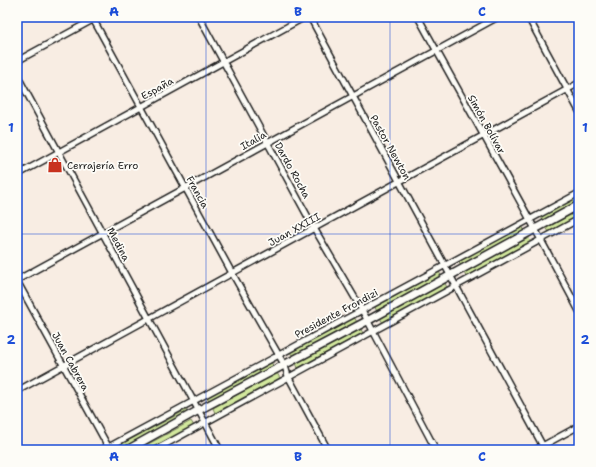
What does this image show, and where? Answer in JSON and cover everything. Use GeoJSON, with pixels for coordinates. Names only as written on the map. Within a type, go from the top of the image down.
{"type":"FeatureCollection","features":[{"type":"Feature","properties":{"kind":"main road"},"geometry":{"type":"LineString","coordinates":[[127,450],[579,206]]}},
{"type":"Feature","properties":{"kind":"street","name":"Dardo Rocha"},"geometry":{"type":"LineString","coordinates":[[199,17],[314,228],[362,310],[436,450]]}},
{"type":"Feature","properties":{"kind":"street","name":"España"},"geometry":{"type":"LineString","coordinates":[[17,175],[305,17]]}},
{"type":"Feature","properties":{"kind":"street","name":"Pastor Newton"},"geometry":{"type":"LineString","coordinates":[[310,17],[544,448]]}},
{"type":"Feature","properties":{"kind":"street","name":"Simón Bolívar"},"geometry":{"type":"LineString","coordinates":[[418,17],[541,239],[579,311]]}},
{"type":"Feature","properties":{"kind":"street","name":"Italia"},"geometry":{"type":"LineString","coordinates":[[17,280],[498,17]]}},
{"type":"Feature","properties":{"kind":"street"},"geometry":{"type":"LineString","coordinates":[[528,17],[579,111]]}},
{"type":"Feature","properties":{"kind":"street"},"geometry":{"type":"LineString","coordinates":[[17,61],[94,18]]}},
{"type":"Feature","properties":{"kind":"street","name":"Francia"},"geometry":{"type":"LineString","coordinates":[[94,18],[232,274],[285,366],[288,376],[328,450]]}},
{"type":"Feature","properties":{"kind":"street","name":"Medina"},"geometry":{"type":"LineString","coordinates":[[17,75],[220,450]]}},
{"type":"Feature","properties":{"kind":"street","name":"Juan XXIII"},"geometry":{"type":"LineString","coordinates":[[17,391],[579,83]]}},
{"type":"Feature","properties":{"kind":"street","name":"Presidente Frondizi"},"geometry":{"type":"LineString","coordinates":[[103,450],[579,193]]}},
{"type":"Feature","properties":{"kind":"street"},"geometry":{"type":"LineString","coordinates":[[155,450],[288,376],[579,219]]}},
{"type":"Feature","properties":{"kind":"street","name":"Juan Cabrera"},"geometry":{"type":"LineString","coordinates":[[17,280],[109,448]]}},
{"type":"Feature","properties":{"kind":"street"},"geometry":{"type":"LineString","coordinates":[[535,450],[544,448],[579,426]]}},
{"type":"Feature","properties":{"kind":"green space"},"geometry":{"type":"Polygon","coordinates":[[[579,195],[579,201],[543,221],[541,216],[579,195]]]}},
{"type":"Feature","properties":{"kind":"green space"},"geometry":{"type":"Polygon","coordinates":[[[579,209],[579,215],[549,232],[546,227],[579,209]]]}},
{"type":"Feature","properties":{"kind":"green space"},"geometry":{"type":"Polygon","coordinates":[[[522,226],[525,231],[461,266],[458,261],[522,226]]]}},
{"type":"Feature","properties":{"kind":"green space"},"geometry":{"type":"Polygon","coordinates":[[[528,237],[531,242],[466,277],[464,272],[528,237]]]}},
{"type":"Feature","properties":{"kind":"green space"},"geometry":{"type":"Polygon","coordinates":[[[439,272],[442,277],[377,312],[375,307],[439,272]]]}},
{"type":"Feature","properties":{"kind":"green space"},"geometry":{"type":"Polygon","coordinates":[[[445,283],[447,288],[383,323],[380,318],[445,283]]]}},
{"type":"Feature","properties":{"kind":"green space"},"geometry":{"type":"Polygon","coordinates":[[[354,317],[357,322],[293,357],[290,352],[354,317]]]}},
{"type":"Feature","properties":{"kind":"green space"},"geometry":{"type":"Polygon","coordinates":[[[360,328],[363,333],[298,368],[296,363],[360,328]]]}},
{"type":"Feature","properties":{"kind":"green space"},"geometry":{"type":"Polygon","coordinates":[[[271,362],[274,367],[210,402],[207,397],[271,362]]]}},
{"type":"Feature","properties":{"kind":"green space"},"geometry":{"type":"Polygon","coordinates":[[[277,373],[280,378],[215,413],[213,408],[277,373]]]}},
{"type":"Feature","properties":{"kind":"green space"},"geometry":{"type":"Polygon","coordinates":[[[186,410],[189,415],[124,449],[122,444],[186,410]]]}},
{"type":"Feature","properties":{"kind":"green space"},"geometry":{"type":"Polygon","coordinates":[[[191,421],[194,426],[149,450],[137,450],[191,421]]]}},
{"type":"Feature","properties":{"kind":"place","name":"Cerrajería Erro"},"geometry":{"type":"Point","coordinates":[55,165]}}]}
